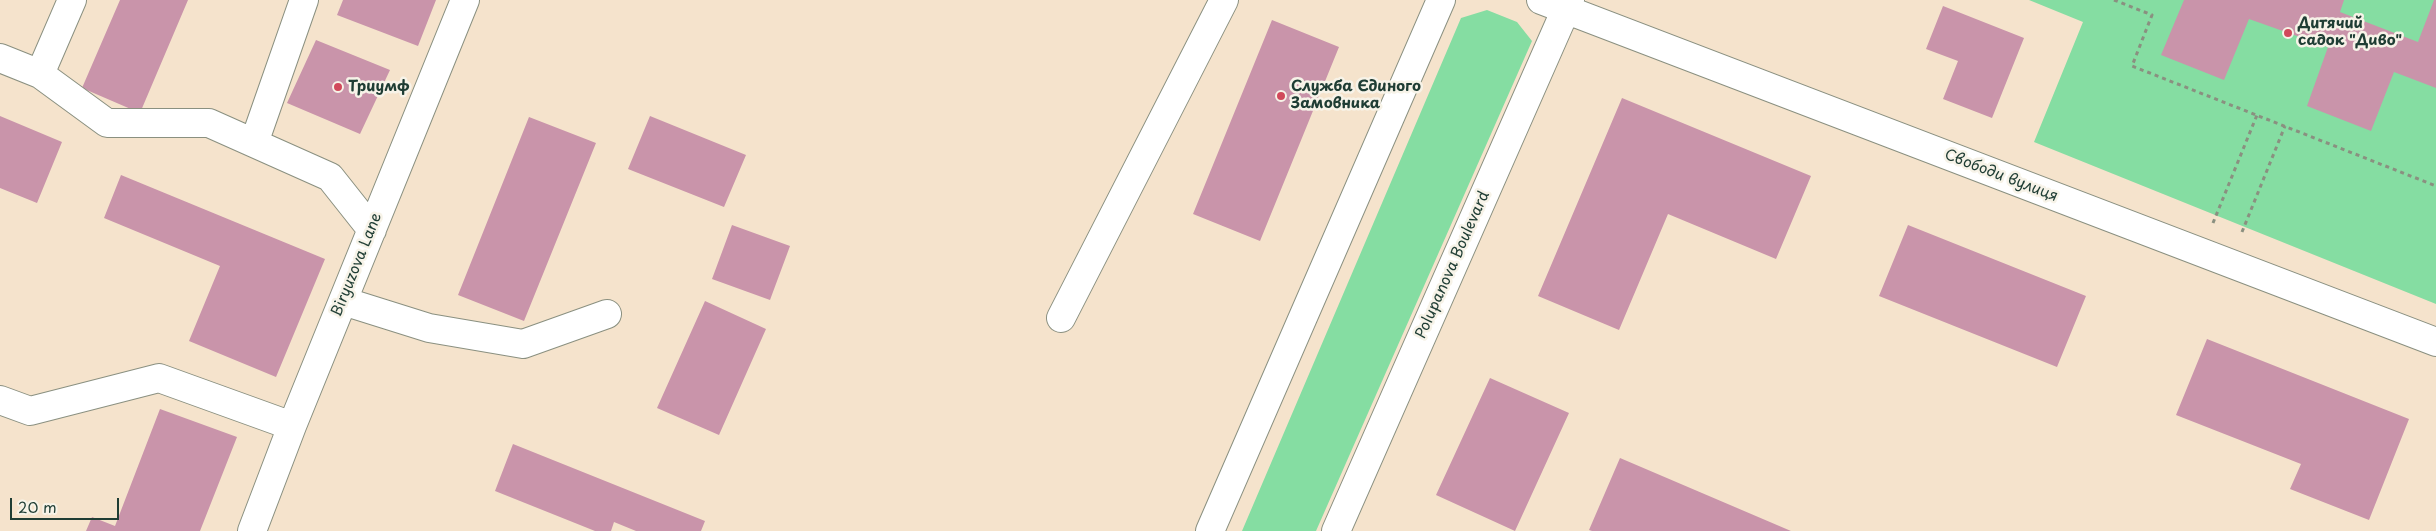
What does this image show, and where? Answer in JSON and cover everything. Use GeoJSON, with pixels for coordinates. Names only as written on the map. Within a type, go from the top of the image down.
{"type":"FeatureCollection","features":[{"type":"Feature","properties":{"kind":"street"},"geometry":{"type":"LineString","coordinates":[[40,74],[72,0]]}},
{"type":"Feature","properties":{"kind":"street"},"geometry":{"type":"LineString","coordinates":[[254,143],[304,0]]}},
{"type":"Feature","properties":{"kind":"street","name":"Biryuzova Lane"},"geometry":{"type":"LineString","coordinates":[[252,531],[292,426],[465,0]]}},
{"type":"Feature","properties":{"kind":"street"},"geometry":{"type":"LineString","coordinates":[[1060,318],[1224,0]]}},
{"type":"Feature","properties":{"kind":"street"},"geometry":{"type":"LineString","coordinates":[[1210,531],[1441,0]]}},
{"type":"Feature","properties":{"kind":"street","name":"Свободи вулиця"},"geometry":{"type":"LineString","coordinates":[[1541,0],[1568,4],[2436,342]]}},
{"type":"Feature","properties":{"kind":"street","name":"Polupanova Boulevard"},"geometry":{"type":"LineString","coordinates":[[1336,531],[1568,4]]}},
{"type":"Feature","properties":{"kind":"street"},"geometry":{"type":"LineString","coordinates":[[0,58],[40,74],[107,123],[209,123],[330,177],[372,230]]}},
{"type":"Feature","properties":{"kind":"street"},"geometry":{"type":"LineString","coordinates":[[343,301],[429,328],[523,344],[607,314]]}},
{"type":"Feature","properties":{"kind":"street"},"geometry":{"type":"LineString","coordinates":[[0,400],[30,411],[159,378],[292,426]]}},
{"type":"Feature","properties":{"kind":"path"},"geometry":{"type":"LineString","coordinates":[[2114,0],[2152,15],[2132,66],[2436,186]]}},
{"type":"Feature","properties":{"kind":"path"},"geometry":{"type":"LineString","coordinates":[[2216,216],[2256,115]]}},
{"type":"Feature","properties":{"kind":"path"},"geometry":{"type":"LineString","coordinates":[[2244,227],[2285,126]]}},
{"type":"Feature","properties":{"kind":"green space"},"geometry":{"type":"Polygon","coordinates":[[[2029,0],[2436,0],[2436,304],[2034,142],[2083,22],[2029,0]]]}},
{"type":"Feature","properties":{"kind":"green space"},"geometry":{"type":"Polygon","coordinates":[[[1487,10],[1517,22],[1532,41],[1316,531],[1242,531],[1461,18],[1487,10]]]}},
{"type":"Feature","properties":{"kind":"building"},"geometry":{"type":"Polygon","coordinates":[[[120,0],[188,0],[140,113],[82,88],[120,0]]]}},
{"type":"Feature","properties":{"kind":"building"},"geometry":{"type":"Polygon","coordinates":[[[343,0],[436,0],[418,46],[337,15],[343,0]]]}},
{"type":"Feature","properties":{"kind":"building"},"geometry":{"type":"Polygon","coordinates":[[[2184,0],[2344,0],[2340,12],[2418,42],[2434,0],[2436,0],[2436,88],[2394,72],[2371,131],[2307,106],[2328,47],[2249,19],[2224,80],[2161,55],[2184,0]]]}},
{"type":"Feature","properties":{"kind":"building"},"geometry":{"type":"Polygon","coordinates":[[[1943,6],[2024,38],[1992,118],[1943,99],[1958,61],[1926,49],[1943,6]]]}},
{"type":"Feature","properties":{"kind":"building"},"geometry":{"type":"Polygon","coordinates":[[[1272,20],[1339,47],[1260,241],[1193,214],[1272,20]]]}},
{"type":"Feature","properties":{"kind":"building","name":"Триумф"},"geometry":{"type":"Polygon","coordinates":[[[316,40],[390,70],[360,134],[287,103],[316,40]]]}},
{"type":"Feature","properties":{"kind":"building"},"geometry":{"type":"Polygon","coordinates":[[[1622,98],[1811,176],[1776,259],[1668,214],[1619,330],[1538,296],[1622,98]]]}},
{"type":"Feature","properties":{"kind":"building"},"geometry":{"type":"Polygon","coordinates":[[[0,116],[62,142],[37,203],[0,188],[0,116]]]}},
{"type":"Feature","properties":{"kind":"building"},"geometry":{"type":"Polygon","coordinates":[[[650,116],[746,155],[724,207],[628,169],[650,116]]]}},
{"type":"Feature","properties":{"kind":"building"},"geometry":{"type":"Polygon","coordinates":[[[529,117],[596,143],[524,321],[458,295],[529,117]]]}},
{"type":"Feature","properties":{"kind":"building"},"geometry":{"type":"Polygon","coordinates":[[[121,175],[325,259],[276,377],[189,341],[220,266],[104,218],[121,175]]]}},
{"type":"Feature","properties":{"kind":"building"},"geometry":{"type":"Polygon","coordinates":[[[732,225],[790,246],[770,300],[712,279],[732,225]]]}},
{"type":"Feature","properties":{"kind":"building"},"geometry":{"type":"Polygon","coordinates":[[[1908,225],[2086,296],[2057,367],[1879,296],[1908,225]]]}},
{"type":"Feature","properties":{"kind":"building"},"geometry":{"type":"Polygon","coordinates":[[[705,301],[766,329],[719,435],[657,408],[705,301]]]}},
{"type":"Feature","properties":{"kind":"building"},"geometry":{"type":"Polygon","coordinates":[[[2207,339],[2409,419],[2369,520],[2290,489],[2301,464],[2176,415],[2207,339]]]}},
{"type":"Feature","properties":{"kind":"building"},"geometry":{"type":"Polygon","coordinates":[[[1490,378],[1569,413],[1515,531],[1436,495],[1490,378]]]}},
{"type":"Feature","properties":{"kind":"building"},"geometry":{"type":"Polygon","coordinates":[[[160,409],[237,437],[200,531],[86,531],[92,517],[115,526],[160,409]]]}},
{"type":"Feature","properties":{"kind":"building"},"geometry":{"type":"Polygon","coordinates":[[[513,444],[705,521],[701,531],[636,531],[614,522],[611,531],[595,531],[495,491],[513,444]]]}},
{"type":"Feature","properties":{"kind":"building"},"geometry":{"type":"Polygon","coordinates":[[[1620,458],[1791,531],[1589,530],[1620,458]]]}},
{"type":"Feature","properties":{"kind":"place","name":"Дитячий садок \"Диво\""},"geometry":{"type":"Point","coordinates":[2288,33]}},
{"type":"Feature","properties":{"kind":"place","name":"Триумф"},"geometry":{"type":"Point","coordinates":[338,87]}},
{"type":"Feature","properties":{"kind":"place","name":"Служба Єдиного Замовника"},"geometry":{"type":"Point","coordinates":[1281,96]}}]}
